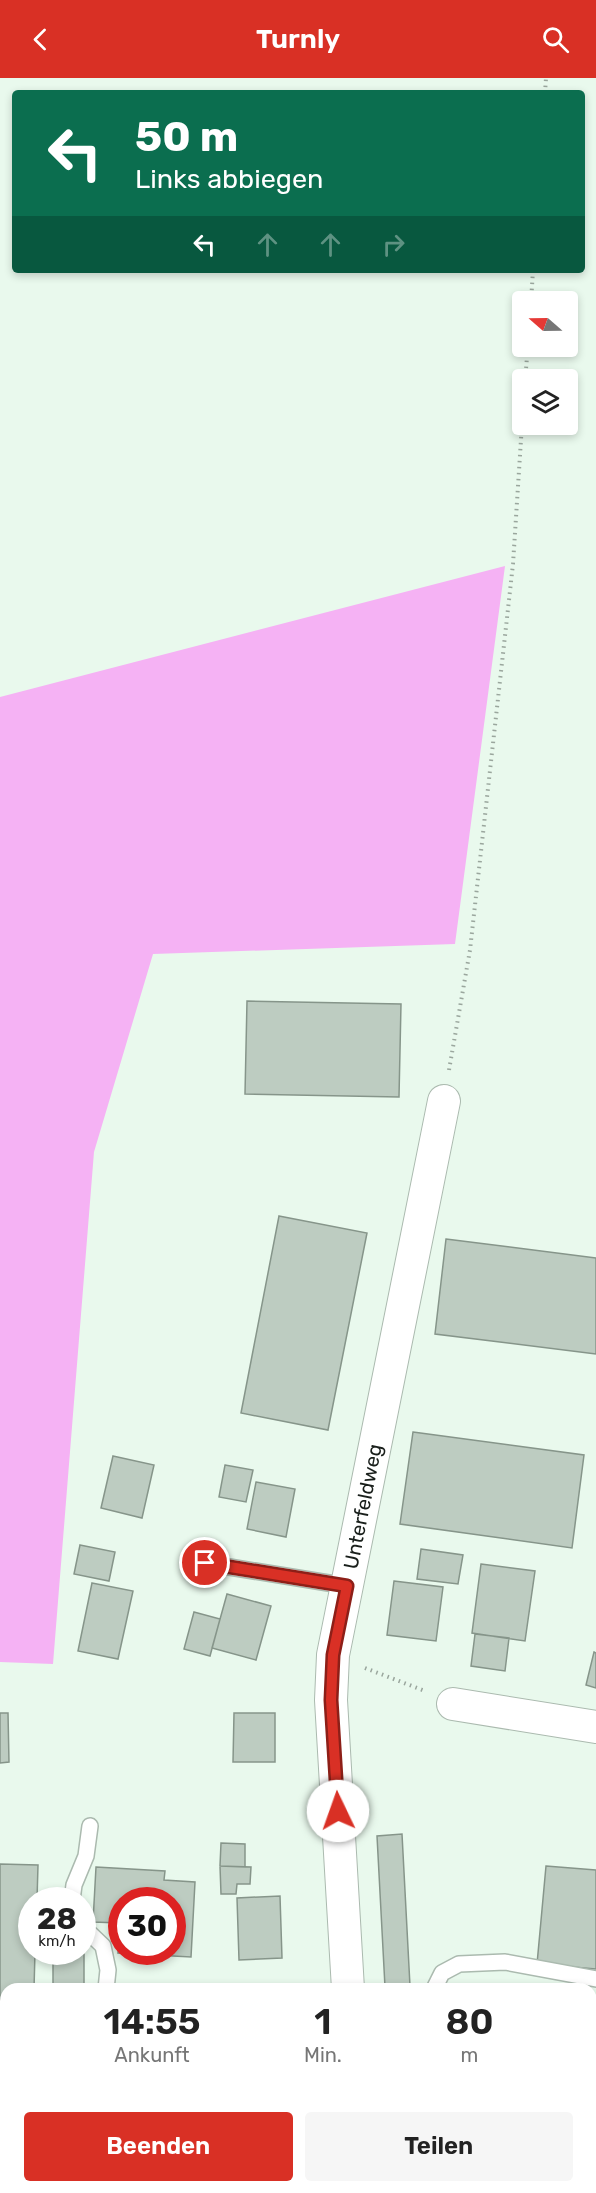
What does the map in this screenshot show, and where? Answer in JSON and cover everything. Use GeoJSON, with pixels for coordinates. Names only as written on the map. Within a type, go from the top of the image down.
{"type":"FeatureCollection","features":[{"type":"Feature","properties":{"kind":"street","name":"Unterfeldweg"},"geometry":{"type":"LineString","coordinates":[[348,1983],[331,1700],[333,1655],[444,1101]]}},
{"type":"Feature","properties":{"kind":"street"},"geometry":{"type":"LineString","coordinates":[[453,1704],[596,1727]]}},
{"type":"Feature","properties":{"kind":"lane"},"geometry":{"type":"LineString","coordinates":[[205,1563],[347,1586]]}},
{"type":"Feature","properties":{"kind":"lane"},"geometry":{"type":"LineString","coordinates":[[74,1887],[86,1856],[90,1826]]}},
{"type":"Feature","properties":{"kind":"lane"},"geometry":{"type":"LineString","coordinates":[[96,1939],[103,1946],[108,1970],[107,1983]]}},
{"type":"Feature","properties":{"kind":"lane"},"geometry":{"type":"LineString","coordinates":[[437,1983],[442,1973],[459,1964],[505,1962],[596,1979]]}},
{"type":"Feature","properties":{"kind":"path"},"geometry":{"type":"LineString","coordinates":[[532,291],[533,273]]}},
{"type":"Feature","properties":{"kind":"path"},"geometry":{"type":"LineString","coordinates":[[444,1101],[470,950],[513,564],[521,435]]}},
{"type":"Feature","properties":{"kind":"path"},"geometry":{"type":"LineString","coordinates":[[333,1655],[436,1695],[453,1704]]}},
{"type":"Feature","properties":{"kind":"shaded area"},"geometry":{"type":"Polygon","coordinates":[[[505,566],[455,944],[153,954],[94,1152],[53,1664],[0,1662],[0,697],[505,566]]]}},
{"type":"Feature","properties":{"kind":"building"},"geometry":{"type":"Polygon","coordinates":[[[247,1001],[401,1004],[399,1097],[245,1094],[247,1001]]]}},
{"type":"Feature","properties":{"kind":"building"},"geometry":{"type":"Polygon","coordinates":[[[279,1216],[367,1233],[328,1430],[241,1413],[279,1216]]]}},
{"type":"Feature","properties":{"kind":"building"},"geometry":{"type":"Polygon","coordinates":[[[446,1239],[596,1258],[596,1354],[435,1334],[446,1239]]]}},
{"type":"Feature","properties":{"kind":"building"},"geometry":{"type":"Polygon","coordinates":[[[413,1432],[584,1455],[572,1548],[400,1524],[413,1432]]]}},
{"type":"Feature","properties":{"kind":"building"},"geometry":{"type":"Polygon","coordinates":[[[113,1456],[154,1465],[142,1518],[101,1508],[113,1456]]]}},
{"type":"Feature","properties":{"kind":"building"},"geometry":{"type":"Polygon","coordinates":[[[225,1465],[253,1470],[246,1502],[219,1497],[225,1465]]]}},
{"type":"Feature","properties":{"kind":"building"},"geometry":{"type":"Polygon","coordinates":[[[256,1482],[295,1489],[286,1537],[247,1529],[256,1482]]]}},
{"type":"Feature","properties":{"kind":"building"},"geometry":{"type":"Polygon","coordinates":[[[80,1545],[115,1552],[109,1581],[74,1574],[80,1545]]]}},
{"type":"Feature","properties":{"kind":"building"},"geometry":{"type":"Polygon","coordinates":[[[421,1549],[463,1555],[458,1584],[417,1579],[421,1549]]]}},
{"type":"Feature","properties":{"kind":"building"},"geometry":{"type":"Polygon","coordinates":[[[481,1564],[535,1571],[525,1641],[472,1633],[481,1564]]]}},
{"type":"Feature","properties":{"kind":"building"},"geometry":{"type":"Polygon","coordinates":[[[394,1581],[443,1587],[436,1641],[387,1635],[394,1581]]]}},
{"type":"Feature","properties":{"kind":"building"},"geometry":{"type":"Polygon","coordinates":[[[92,1583],[133,1591],[118,1659],[78,1651],[92,1583]]]}},
{"type":"Feature","properties":{"kind":"building"},"geometry":{"type":"Polygon","coordinates":[[[227,1594],[271,1606],[256,1660],[212,1648],[227,1594]]]}},
{"type":"Feature","properties":{"kind":"building"},"geometry":{"type":"Polygon","coordinates":[[[194,1612],[220,1619],[210,1656],[184,1649],[194,1612]]]}},
{"type":"Feature","properties":{"kind":"building"},"geometry":{"type":"Polygon","coordinates":[[[475,1634],[509,1638],[505,1671],[471,1666],[475,1634]]]}},
{"type":"Feature","properties":{"kind":"building"},"geometry":{"type":"Polygon","coordinates":[[[594,1652],[596,1653],[596,1688],[586,1685],[594,1652]]]}},
{"type":"Feature","properties":{"kind":"building"},"geometry":{"type":"Polygon","coordinates":[[[0,1713],[8,1713],[9,1762],[0,1763],[0,1713]]]}},
{"type":"Feature","properties":{"kind":"building"},"geometry":{"type":"Polygon","coordinates":[[[234,1713],[275,1713],[275,1762],[233,1762],[234,1713]]]}},
{"type":"Feature","properties":{"kind":"building"},"geometry":{"type":"Polygon","coordinates":[[[402,1834],[410,1983],[385,1983],[377,1836],[402,1834]]]}},
{"type":"Feature","properties":{"kind":"building"},"geometry":{"type":"Polygon","coordinates":[[[221,1843],[245,1844],[245,1867],[220,1866],[221,1843]]]}},
{"type":"Feature","properties":{"kind":"building"},"geometry":{"type":"Polygon","coordinates":[[[0,1864],[38,1865],[37,1887],[18,1887],[18,1965],[35,1965],[34,1983],[0,1983],[0,1864]]]}},
{"type":"Feature","properties":{"kind":"building"},"geometry":{"type":"Polygon","coordinates":[[[220,1866],[251,1867],[250,1884],[237,1884],[236,1894],[221,1894],[220,1866]]]}},
{"type":"Feature","properties":{"kind":"building"},"geometry":{"type":"Polygon","coordinates":[[[546,1866],[596,1870],[596,1969],[537,1964],[546,1866]]]}},
{"type":"Feature","properties":{"kind":"building"},"geometry":{"type":"Polygon","coordinates":[[[96,1867],[165,1871],[164,1880],[195,1882],[191,1957],[186,1957],[186,1887],[108,1887],[108,1923],[96,1922],[96,1867]]]}},
{"type":"Feature","properties":{"kind":"building"},"geometry":{"type":"Polygon","coordinates":[[[280,1896],[282,1958],[239,1960],[237,1898],[280,1896]]]}},
{"type":"Feature","properties":{"kind":"building"},"geometry":{"type":"Polygon","coordinates":[[[53,1965],[84,1965],[84,1983],[53,1983],[53,1965]]]}},
{"type":"Feature","properties":{"kind":"route"},"geometry":{"type":"LineString","coordinates":[[205,1563],[347,1586],[333,1655],[331,1700],[338,1811]]}}]}
